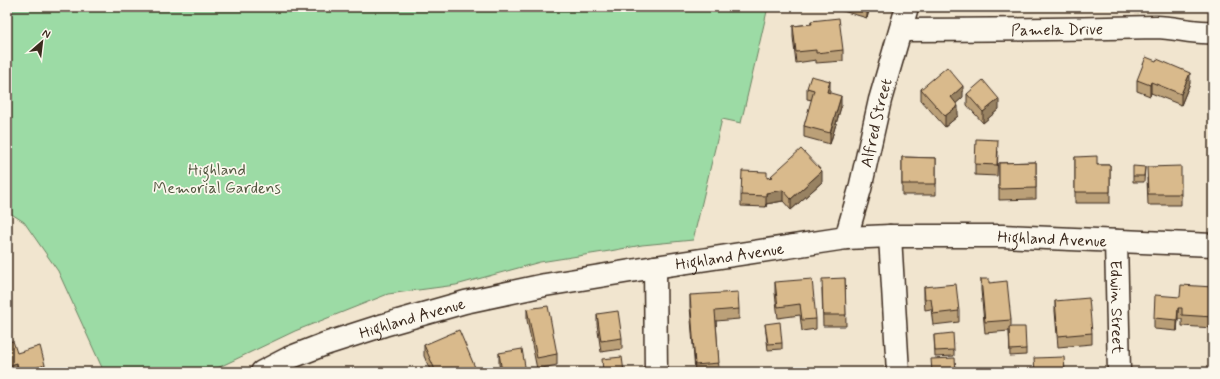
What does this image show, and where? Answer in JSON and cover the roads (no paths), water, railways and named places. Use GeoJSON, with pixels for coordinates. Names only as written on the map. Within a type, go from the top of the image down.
{"type":"FeatureCollection","features":[{"type":"Feature","properties":{"kind":"street","name":"Alfred Street"},"geometry":{"type":"LineString","coordinates":[[846,238],[860,189],[880,100],[907,7]]}},
{"type":"Feature","properties":{"kind":"street","name":"Pamela Drive"},"geometry":{"type":"LineString","coordinates":[[901,30],[1166,27],[1204,33],[1213,32]]}},
{"type":"Feature","properties":{"kind":"street","name":"Highland Avenue"},"geometry":{"type":"LineString","coordinates":[[262,372],[289,358],[325,344],[384,324],[447,307],[545,285],[846,238],[890,236],[1002,236],[1213,246]]}},
{"type":"Feature","properties":{"kind":"street"},"geometry":{"type":"LineString","coordinates":[[890,236],[898,372]]}},
{"type":"Feature","properties":{"kind":"street","name":"Edwin Street"},"geometry":{"type":"LineString","coordinates":[[1116,241],[1119,372]]}},
{"type":"Feature","properties":{"kind":"street"},"geometry":{"type":"LineString","coordinates":[[655,267],[656,372]]}},
{"type":"Feature","properties":{"kind":"park label","name":"Highland Memorial Gardens"},"geometry":{"type":"Point","coordinates":[217,178]}}]}
